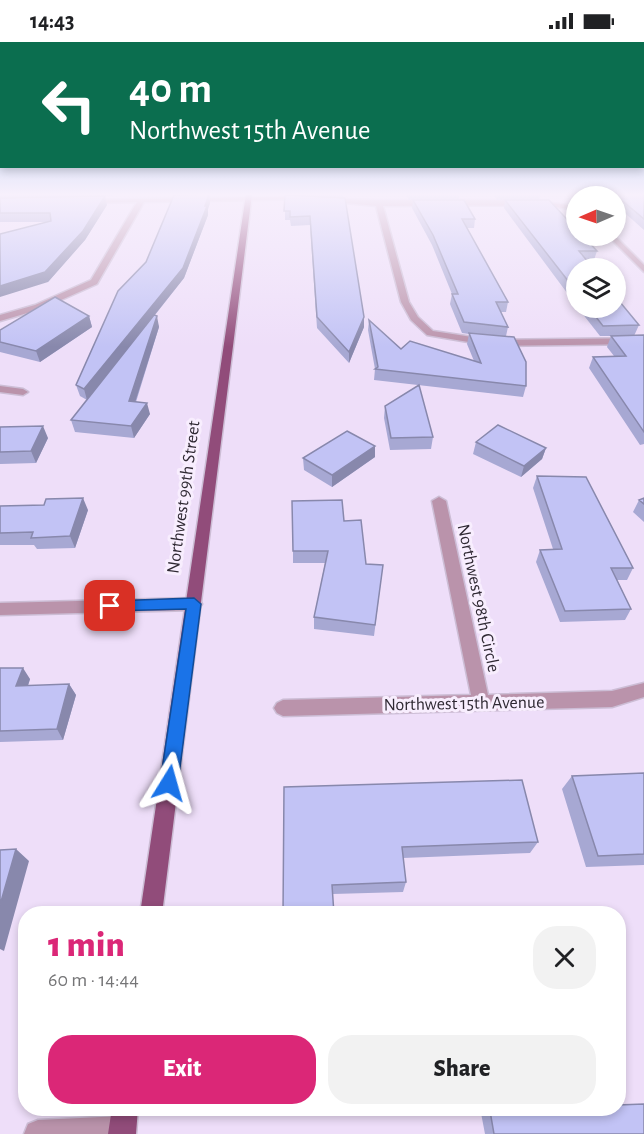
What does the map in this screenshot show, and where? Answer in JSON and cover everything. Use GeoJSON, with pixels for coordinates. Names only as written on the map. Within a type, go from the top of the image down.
{"type":"FeatureCollection","features":[{"type":"Feature","properties":{"kind":"main road","name":"Northwest 99th Street"},"geometry":{"type":"LineString","coordinates":[[153,906],[242,245]]}},
{"type":"Feature","properties":{"kind":"street"},"geometry":{"type":"LineString","coordinates":[[0,318],[38,307],[94,282],[116,245]]}},
{"type":"Feature","properties":{"kind":"street"},"geometry":{"type":"LineString","coordinates":[[390,245],[405,302],[414,318],[430,333],[492,343],[644,341]]}},
{"type":"Feature","properties":{"kind":"street"},"geometry":{"type":"LineString","coordinates":[[621,246],[644,270]]}},
{"type":"Feature","properties":{"kind":"street"},"geometry":{"type":"LineString","coordinates":[[0,389],[23,392]]}},
{"type":"Feature","properties":{"kind":"street","name":"Northwest 98th Circle"},"geometry":{"type":"LineString","coordinates":[[439,501],[481,703]]}},
{"type":"Feature","properties":{"kind":"street"},"geometry":{"type":"LineString","coordinates":[[0,609],[194,604]]}},
{"type":"Feature","properties":{"kind":"street","name":"Northwest 15th Avenue"},"geometry":{"type":"LineString","coordinates":[[283,708],[612,699],[644,690]]}},
{"type":"Feature","properties":{"kind":"street"},"geometry":{"type":"LineString","coordinates":[[38,1134],[123,1124]]}},
{"type":"Feature","properties":{"kind":"building"},"geometry":{"type":"Polygon","coordinates":[[[0,245],[70,245],[45,272],[0,286],[0,245]]]}},
{"type":"Feature","properties":{"kind":"building"},"geometry":{"type":"Polygon","coordinates":[[[153,245],[192,245],[183,268],[84,389],[76,385],[118,291],[146,262],[153,245]]]}},
{"type":"Feature","properties":{"kind":"building"},"geometry":{"type":"Polygon","coordinates":[[[312,245],[352,245],[364,317],[349,352],[317,317],[312,245]]]}},
{"type":"Feature","properties":{"kind":"building"},"geometry":{"type":"Polygon","coordinates":[[[437,245],[476,245],[508,302],[496,302],[508,327],[464,322],[452,294],[458,294],[437,245]]]}},
{"type":"Feature","properties":{"kind":"building"},"geometry":{"type":"Polygon","coordinates":[[[540,245],[592,246],[597,251],[579,251],[585,258],[566,258],[566,278],[540,245]]]}},
{"type":"Feature","properties":{"kind":"building"},"geometry":{"type":"Polygon","coordinates":[[[55,297],[89,316],[36,351],[0,342],[0,330],[55,297]]]}},
{"type":"Feature","properties":{"kind":"building"},"geometry":{"type":"Polygon","coordinates":[[[626,309],[639,325],[603,326],[597,318],[626,318],[626,309]]]}},
{"type":"Feature","properties":{"kind":"building"},"geometry":{"type":"Polygon","coordinates":[[[154,315],[157,316],[129,401],[147,403],[131,426],[71,420],[154,315]]]}},
{"type":"Feature","properties":{"kind":"building"},"geometry":{"type":"Polygon","coordinates":[[[369,320],[401,349],[410,341],[481,363],[469,333],[514,337],[526,362],[526,386],[375,369],[378,367],[369,320]]]}},
{"type":"Feature","properties":{"kind":"building"},"geometry":{"type":"Polygon","coordinates":[[[644,335],[644,432],[593,357],[626,356],[611,336],[644,335]]]}},
{"type":"Feature","properties":{"kind":"building"},"geometry":{"type":"Polygon","coordinates":[[[419,385],[433,437],[391,438],[385,406],[419,385]]]}},
{"type":"Feature","properties":{"kind":"building"},"geometry":{"type":"Polygon","coordinates":[[[498,425],[546,448],[524,466],[476,442],[498,425]]]}},
{"type":"Feature","properties":{"kind":"building"},"geometry":{"type":"Polygon","coordinates":[[[43,426],[31,451],[0,452],[0,427],[43,426]]]}},
{"type":"Feature","properties":{"kind":"building"},"geometry":{"type":"Polygon","coordinates":[[[347,431],[375,446],[332,475],[303,458],[347,431]]]}},
{"type":"Feature","properties":{"kind":"building"},"geometry":{"type":"Polygon","coordinates":[[[537,476],[586,477],[633,568],[611,568],[631,609],[565,611],[540,550],[562,549],[537,476]]]}},
{"type":"Feature","properties":{"kind":"building"},"geometry":{"type":"Polygon","coordinates":[[[83,498],[70,536],[31,538],[33,532],[0,533],[0,506],[44,505],[46,499],[83,498]]]}},
{"type":"Feature","properties":{"kind":"building"},"geometry":{"type":"Polygon","coordinates":[[[342,500],[344,521],[361,520],[366,564],[383,565],[375,625],[314,617],[328,551],[293,551],[292,501],[342,500]]]}},
{"type":"Feature","properties":{"kind":"building"},"geometry":{"type":"Polygon","coordinates":[[[0,668],[23,668],[16,686],[69,684],[57,729],[0,731],[0,668]]]}},
{"type":"Feature","properties":{"kind":"building"},"geometry":{"type":"Polygon","coordinates":[[[644,773],[644,854],[598,856],[572,776],[644,773]]]}},
{"type":"Feature","properties":{"kind":"building"},"geometry":{"type":"Polygon","coordinates":[[[522,780],[538,842],[402,847],[406,882],[332,885],[333,906],[283,906],[284,787],[522,780]]]}},
{"type":"Feature","properties":{"kind":"building"},"geometry":{"type":"Polygon","coordinates":[[[16,849],[0,905],[0,850],[16,849]]]}},
{"type":"Feature","properties":{"kind":"building"},"geometry":{"type":"Polygon","coordinates":[[[644,1104],[644,1134],[494,1134],[491,1116],[626,1116],[626,1105],[644,1104]]]}},
{"type":"Feature","properties":{"kind":"route"},"geometry":{"type":"LineString","coordinates":[[110,606],[194,604],[169,783]]}}]}
